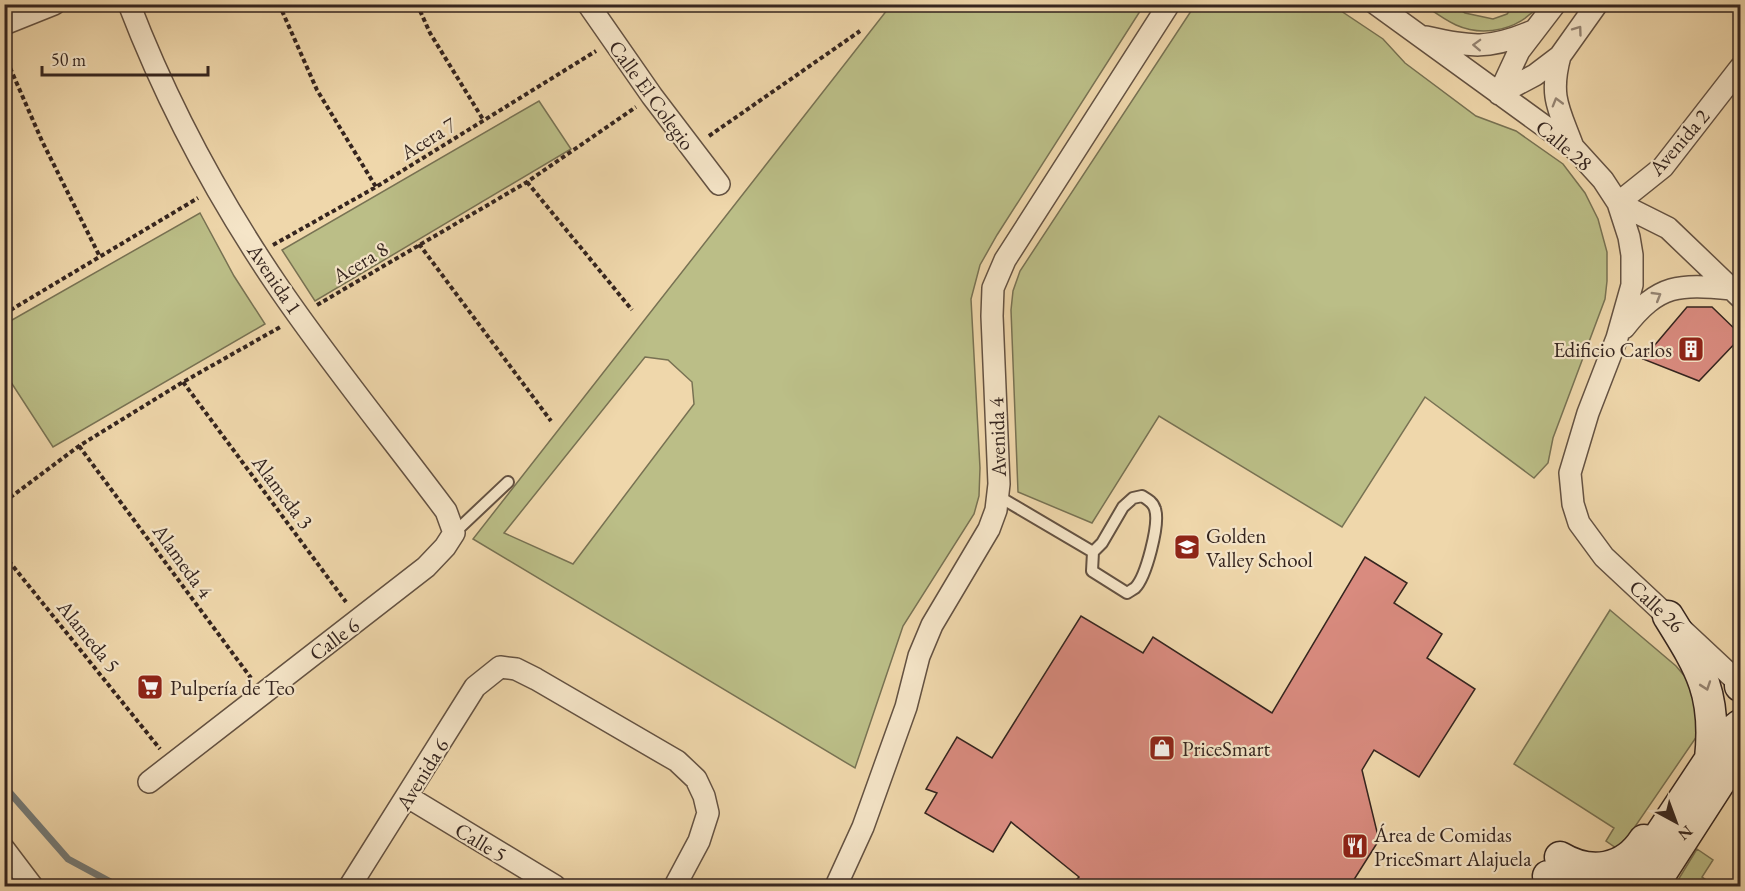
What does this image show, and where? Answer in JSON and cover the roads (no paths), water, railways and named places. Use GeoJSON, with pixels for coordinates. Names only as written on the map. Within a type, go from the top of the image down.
{"type":"FeatureCollection","features":[{"type":"Feature","properties":{"kind":"street"},"geometry":{"type":"LineString","coordinates":[[4,24],[54,4]]}},
{"type":"Feature","properties":{"kind":"street","name":"Avenida 1"},"geometry":{"type":"LineString","coordinates":[[129,4],[147,52],[183,127],[256,254],[299,316],[446,511],[454,533]]}},
{"type":"Feature","properties":{"kind":"street","name":"Calle El Colegio"},"geometry":{"type":"LineString","coordinates":[[588,4],[652,96],[719,184]]}},
{"type":"Feature","properties":{"kind":"street","name":"Avenida 4"},"geometry":{"type":"LineString","coordinates":[[836,886],[863,827],[906,707],[919,656],[932,625],[989,529],[998,496],[993,288],[1005,260],[1169,4]]}},
{"type":"Feature","properties":{"kind":"street","name":"Calle 28"},"geometry":{"type":"LineString","coordinates":[[1376,4],[1573,147],[1596,172],[1618,203],[1668,228],[1736,293]]}},
{"type":"Feature","properties":{"kind":"street"},"geometry":{"type":"LineString","coordinates":[[1499,94],[1519,51],[1555,4]]}},
{"type":"Feature","properties":{"kind":"street"},"geometry":{"type":"LineString","coordinates":[[1499,94],[1535,75],[1560,56],[1597,4]]}},
{"type":"Feature","properties":{"kind":"street"},"geometry":{"type":"LineString","coordinates":[[1420,36],[1456,43],[1487,45],[1501,44],[1533,30]]}},
{"type":"Feature","properties":{"kind":"street"},"geometry":{"type":"LineString","coordinates":[[1560,56],[1554,91],[1573,147]]}},
{"type":"Feature","properties":{"kind":"street","name":"Avenida 2"},"geometry":{"type":"LineString","coordinates":[[1618,203],[1663,167],[1740,68]]}},
{"type":"Feature","properties":{"kind":"street"},"geometry":{"type":"LineString","coordinates":[[1617,338],[1628,303],[1633,270],[1629,237],[1618,203]]}},
{"type":"Feature","properties":{"kind":"street"},"geometry":{"type":"LineString","coordinates":[[1617,338],[1648,301],[1676,287],[1695,285],[1736,293]]}},
{"type":"Feature","properties":{"kind":"street","name":"Calle 26"},"geometry":{"type":"LineString","coordinates":[[1617,338],[1588,413],[1570,473],[1571,497],[1579,523],[1590,541],[1604,556],[1740,684]]}},
{"type":"Feature","properties":{"kind":"street","name":"Calle 6"},"geometry":{"type":"LineString","coordinates":[[149,782],[426,567],[454,533]]}},
{"type":"Feature","properties":{"kind":"street"},"geometry":{"type":"LineString","coordinates":[[1653,886],[1701,793],[1710,759],[1714,729],[1709,693],[1696,661],[1668,616]]}},
{"type":"Feature","properties":{"kind":"street","name":"Avenida 6"},"geometry":{"type":"LineString","coordinates":[[350,886],[475,687],[500,667],[516,669],[536,679],[677,761],[696,779],[704,796],[708,813],[699,841],[675,886]]}},
{"type":"Feature","properties":{"kind":"street"},"geometry":{"type":"LineString","coordinates":[[1710,759],[1724,738],[1740,724]]}},
{"type":"Feature","properties":{"kind":"street"},"geometry":{"type":"LineString","coordinates":[[1640,886],[1732,746],[1740,724]]}},
{"type":"Feature","properties":{"kind":"street"},"geometry":{"type":"LineString","coordinates":[[1626,886],[1701,793],[1740,751]]}},
{"type":"Feature","properties":{"kind":"street"},"geometry":{"type":"LineString","coordinates":[[1553,876],[1572,864],[1595,868],[1616,865],[1626,860],[1642,844],[1671,799],[1701,793],[1740,767]]}},
{"type":"Feature","properties":{"kind":"street","name":"Calle 5"},"geometry":{"type":"LineString","coordinates":[[408,797],[555,886]]}},
{"type":"Feature","properties":{"kind":"street"},"geometry":{"type":"LineString","coordinates":[[4,849],[32,886]]}},
{"type":"Feature","properties":{"kind":"street"},"geometry":{"type":"LineString","coordinates":[[1553,876],[1587,886]]}},
{"type":"Feature","properties":{"kind":"lane"},"geometry":{"type":"LineString","coordinates":[[454,533],[507,482]]}},
{"type":"Feature","properties":{"kind":"lane"},"geometry":{"type":"LineString","coordinates":[[998,496],[1093,552]]}},
{"type":"Feature","properties":{"kind":"lane"},"geometry":{"type":"LineString","coordinates":[[1142,496],[1152,502],[1155,509],[1155,537],[1141,580],[1134,588],[1127,593],[1092,571],[1093,552],[1102,543],[1123,507],[1133,498],[1142,496]]}},
{"type":"Feature","properties":{"kind":"waterway"},"geometry":{"type":"LineString","coordinates":[[4,786],[68,859],[118,886]]}},
{"type":"Feature","properties":{"kind":"place","name":"Edificio Carlos"},"geometry":{"type":"Point","coordinates":[1691,349]}},
{"type":"Feature","properties":{"kind":"place","name":"Golden Valley School"},"geometry":{"type":"Point","coordinates":[1187,547]}},
{"type":"Feature","properties":{"kind":"place","name":"Pulpería de Teo"},"geometry":{"type":"Point","coordinates":[150,687]}},
{"type":"Feature","properties":{"kind":"place","name":"PriceSmart"},"geometry":{"type":"Point","coordinates":[1162,748]}},
{"type":"Feature","properties":{"kind":"place","name":"Área de Comidas PriceSmart Alajuela"},"geometry":{"type":"Point","coordinates":[1355,846]}}]}
